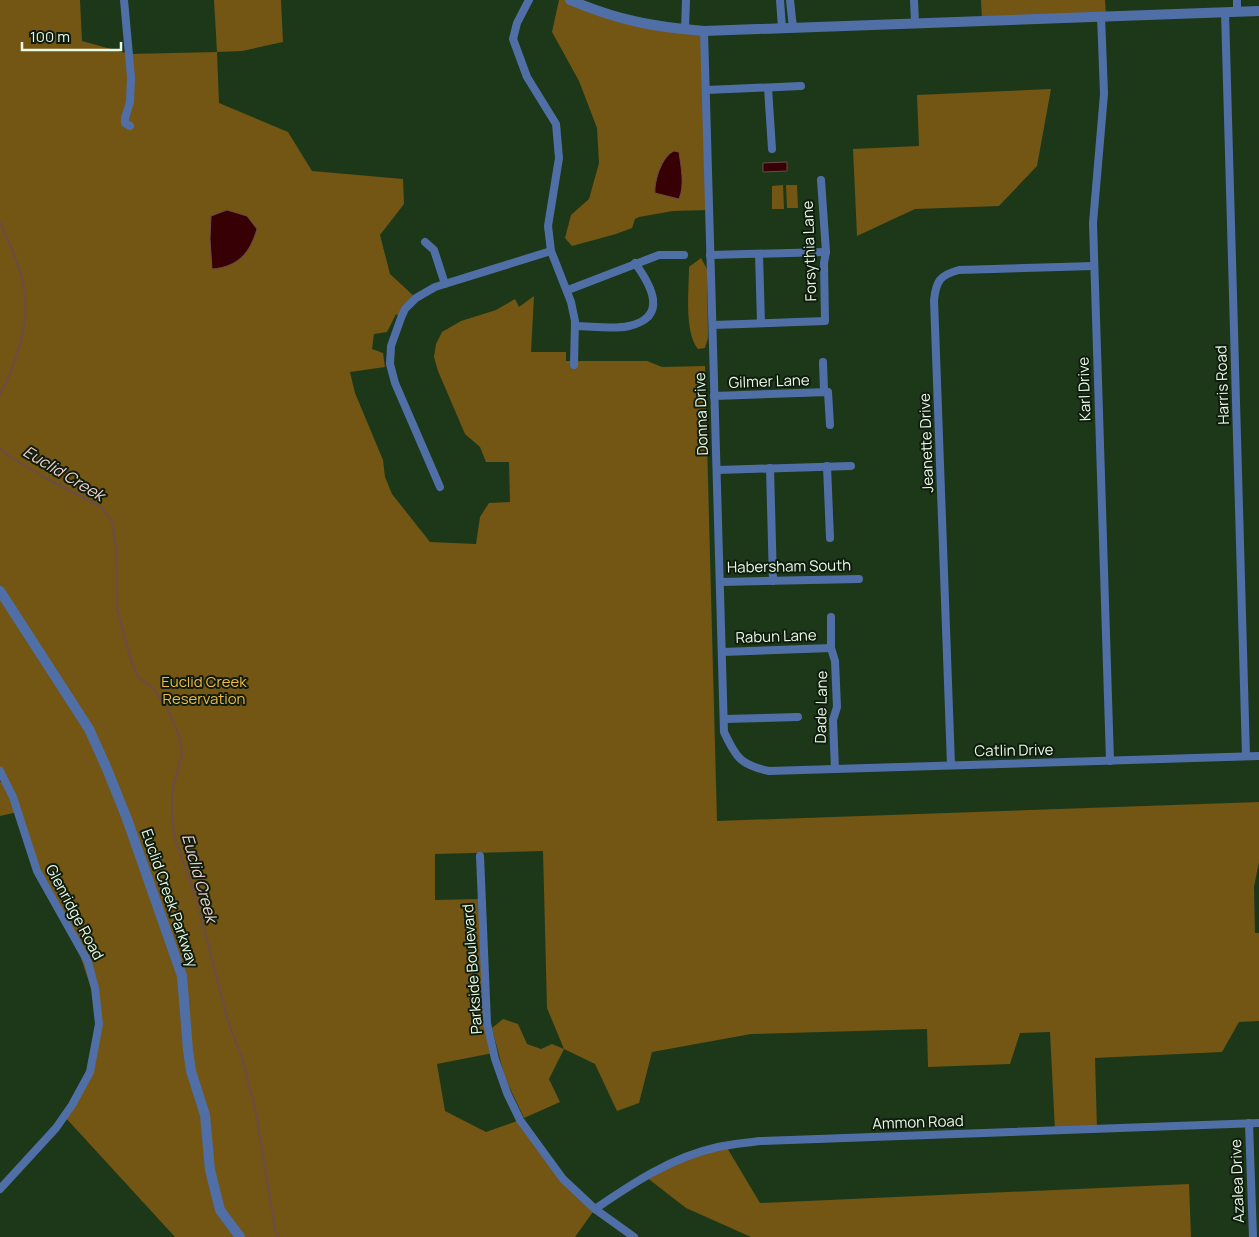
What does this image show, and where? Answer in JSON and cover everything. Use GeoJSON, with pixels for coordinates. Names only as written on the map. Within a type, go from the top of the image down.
{"type":"FeatureCollection","features":[{"type":"Feature","properties":{"kind":"street"},"geometry":{"type":"LineString","coordinates":[[124,0],[131,77],[130,102],[125,118],[126,123],[130,126]]}},
{"type":"Feature","properties":{"kind":"street"},"geometry":{"type":"LineString","coordinates":[[528,0],[517,24],[513,40],[527,77],[556,124],[558,158],[548,226],[552,252],[568,290],[574,326],[574,366]]}},
{"type":"Feature","properties":{"kind":"street"},"geometry":{"type":"LineString","coordinates":[[570,0],[600,13],[646,25],[704,31],[1259,11]]}},
{"type":"Feature","properties":{"kind":"street"},"geometry":{"type":"LineString","coordinates":[[685,30],[686,0]]}},
{"type":"Feature","properties":{"kind":"street"},"geometry":{"type":"LineString","coordinates":[[780,0],[782,28]]}},
{"type":"Feature","properties":{"kind":"street"},"geometry":{"type":"LineString","coordinates":[[790,0],[794,28]]}},
{"type":"Feature","properties":{"kind":"street"},"geometry":{"type":"LineString","coordinates":[[914,0],[915,23]]}},
{"type":"Feature","properties":{"kind":"street"},"geometry":{"type":"LineString","coordinates":[[1237,0],[1237,12]]}},
{"type":"Feature","properties":{"kind":"street","name":"Harris Road"},"geometry":{"type":"LineString","coordinates":[[1225,12],[1246,756]]}},
{"type":"Feature","properties":{"kind":"street","name":"Karl Drive"},"geometry":{"type":"LineString","coordinates":[[1101,16],[1104,94],[1094,203],[1094,266],[1110,761]]}},
{"type":"Feature","properties":{"kind":"street","name":"Donna Drive"},"geometry":{"type":"LineString","coordinates":[[704,31],[724,732],[734,753],[748,766],[770,770]]}},
{"type":"Feature","properties":{"kind":"street"},"geometry":{"type":"LineString","coordinates":[[706,90],[801,86]]}},
{"type":"Feature","properties":{"kind":"street"},"geometry":{"type":"LineString","coordinates":[[768,88],[772,150]]}},
{"type":"Feature","properties":{"kind":"street","name":"Forsythia Lane"},"geometry":{"type":"LineString","coordinates":[[761,323],[825,321],[824,263],[826,252],[821,180]]}},
{"type":"Feature","properties":{"kind":"street"},"geometry":{"type":"LineString","coordinates":[[425,242],[434,250],[446,284]]}},
{"type":"Feature","properties":{"kind":"street"},"geometry":{"type":"LineString","coordinates":[[440,487],[395,383],[390,364],[391,346],[405,309],[416,298],[435,287],[552,252]]}},
{"type":"Feature","properties":{"kind":"street"},"geometry":{"type":"LineString","coordinates":[[710,255],[826,252]]}},
{"type":"Feature","properties":{"kind":"street"},"geometry":{"type":"LineString","coordinates":[[713,325],[761,323],[759,254]]}},
{"type":"Feature","properties":{"kind":"street"},"geometry":{"type":"LineString","coordinates":[[568,290],[659,255],[684,255]]}},
{"type":"Feature","properties":{"kind":"street"},"geometry":{"type":"LineString","coordinates":[[574,326],[627,327],[642,322],[652,310],[654,295],[650,283],[635,263]]}},
{"type":"Feature","properties":{"kind":"street","name":"Jeanette Drive"},"geometry":{"type":"LineString","coordinates":[[951,765],[934,300],[936,284],[944,274],[959,270],[1094,266]]}},
{"type":"Feature","properties":{"kind":"street"},"geometry":{"type":"LineString","coordinates":[[823,362],[824,392],[828,392],[830,425]]}},
{"type":"Feature","properties":{"kind":"street","name":"Gilmer Lane"},"geometry":{"type":"LineString","coordinates":[[714,396],[824,392]]}},
{"type":"Feature","properties":{"kind":"street"},"geometry":{"type":"LineString","coordinates":[[827,466],[830,538]]}},
{"type":"Feature","properties":{"kind":"street"},"geometry":{"type":"LineString","coordinates":[[717,470],[851,466]]}},
{"type":"Feature","properties":{"kind":"street"},"geometry":{"type":"LineString","coordinates":[[770,468],[773,580]]}},
{"type":"Feature","properties":{"kind":"street","name":"Habersham South"},"geometry":{"type":"LineString","coordinates":[[720,582],[859,579]]}},
{"type":"Feature","properties":{"kind":"street","name":"Euclid Creek Parkway"},"geometry":{"type":"LineString","coordinates":[[0,592],[89,729],[108,769],[180,969],[191,1071],[205,1115],[210,1170],[220,1210],[240,1237]]}},
{"type":"Feature","properties":{"kind":"street","name":"Dade Lane"},"geometry":{"type":"LineString","coordinates":[[831,617],[831,648],[836,661],[837,708],[833,720],[835,769]]}},
{"type":"Feature","properties":{"kind":"street","name":"Rabun Lane"},"geometry":{"type":"LineString","coordinates":[[722,652],[831,648]]}},
{"type":"Feature","properties":{"kind":"street"},"geometry":{"type":"LineString","coordinates":[[724,720],[798,717]]}},
{"type":"Feature","properties":{"kind":"street","name":"Catlin Drive"},"geometry":{"type":"LineString","coordinates":[[770,770],[1259,756]]}},
{"type":"Feature","properties":{"kind":"street","name":"Glenridge Road"},"geometry":{"type":"LineString","coordinates":[[0,771],[13,797],[37,871],[88,962],[95,988],[99,1024],[90,1072],[72,1106],[52,1132],[0,1189]]}},
{"type":"Feature","properties":{"kind":"street","name":"Parkside Boulevard"},"geometry":{"type":"LineString","coordinates":[[480,856],[487,1023],[495,1059],[520,1120],[538,1148],[563,1179],[595,1209],[634,1237]]}},
{"type":"Feature","properties":{"kind":"street","name":"Azalea Drive"},"geometry":{"type":"LineString","coordinates":[[1249,1123],[1253,1237]]}},
{"type":"Feature","properties":{"kind":"street","name":"Ammon Road"},"geometry":{"type":"LineString","coordinates":[[595,1209],[634,1183],[674,1162],[718,1148],[760,1142],[1259,1123]]}},
{"type":"Feature","properties":{"kind":"green space","name":"Euclid Creek Reservation"},"geometry":{"type":"Polygon","coordinates":[[[0,0],[80,0],[82,41],[129,54],[217,52],[219,103],[288,132],[312,171],[403,179],[404,204],[380,235],[390,274],[416,298],[401,318],[396,314],[387,332],[374,334],[372,349],[383,353],[385,367],[350,372],[355,393],[383,460],[385,477],[392,494],[430,542],[476,544],[480,517],[489,503],[510,502],[509,462],[486,462],[480,447],[465,434],[438,371],[434,357],[436,344],[442,332],[461,321],[496,310],[515,299],[519,307],[534,296],[531,352],[566,352],[566,361],[647,361],[662,367],[705,366],[717,821],[1259,802],[1259,862],[1254,887],[1255,933],[1259,933],[1259,1021],[1239,1022],[1222,1052],[1095,1058],[1097,1129],[1055,1131],[1050,1032],[1020,1033],[1010,1064],[928,1067],[927,1029],[751,1034],[652,1052],[639,1103],[617,1111],[595,1064],[564,1049],[547,1008],[543,851],[435,854],[435,900],[482,899],[487,1023],[493,1053],[437,1064],[445,1111],[486,1132],[520,1120],[538,1148],[595,1209],[575,1237],[175,1237],[64,1116],[90,1072],[97,1007],[72,930],[43,882],[18,812],[0,816],[0,782],[5,782],[0,771],[0,0]]]}},
{"type":"Feature","properties":{"kind":"green space"},"geometry":{"type":"Polygon","coordinates":[[[214,0],[281,0],[283,42],[242,51],[217,52],[214,0]]]}},
{"type":"Feature","properties":{"kind":"green space"},"geometry":{"type":"Polygon","coordinates":[[[559,0],[570,0],[600,13],[704,31],[709,210],[673,211],[639,217],[635,219],[632,228],[572,246],[565,238],[571,215],[589,199],[599,163],[597,128],[579,81],[552,32],[559,0]]]}},
{"type":"Feature","properties":{"kind":"green space"},"geometry":{"type":"Polygon","coordinates":[[[981,0],[1105,0],[1106,16],[982,21],[981,0]]]}},
{"type":"Feature","properties":{"kind":"green space"},"geometry":{"type":"Polygon","coordinates":[[[1051,89],[1037,166],[999,206],[915,209],[857,236],[853,149],[919,146],[917,95],[1051,89]]]}},
{"type":"Feature","properties":{"kind":"green space"},"geometry":{"type":"Polygon","coordinates":[[[783,185],[784,209],[772,209],[772,186],[783,185]]]}},
{"type":"Feature","properties":{"kind":"green space"},"geometry":{"type":"Polygon","coordinates":[[[786,185],[797,185],[798,208],[787,208],[786,185]]]}},
{"type":"Feature","properties":{"kind":"green space"},"geometry":{"type":"Polygon","coordinates":[[[701,258],[707,269],[708,338],[705,348],[698,349],[689,321],[689,267],[701,258]]]}},
{"type":"Feature","properties":{"kind":"green space"},"geometry":{"type":"Polygon","coordinates":[[[503,1019],[518,1024],[527,1044],[541,1049],[552,1044],[564,1049],[549,1079],[560,1102],[524,1118],[505,1078],[492,1028],[503,1019]]]}},
{"type":"Feature","properties":{"kind":"green space"},"geometry":{"type":"Polygon","coordinates":[[[726,1146],[760,1203],[1189,1184],[1191,1237],[751,1237],[686,1208],[646,1177],[674,1162],[726,1146]]]}},
{"type":"Feature","properties":{"kind":"shaded area"},"geometry":{"type":"Polygon","coordinates":[[[674,151],[679,152],[681,170],[682,188],[679,199],[655,193],[656,182],[662,163],[674,151]]]}},
{"type":"Feature","properties":{"kind":"shaded area"},"geometry":{"type":"Polygon","coordinates":[[[787,162],[787,171],[763,172],[763,163],[787,162]]]}},
{"type":"Feature","properties":{"kind":"shaded area"},"geometry":{"type":"Polygon","coordinates":[[[227,210],[247,216],[257,229],[251,245],[242,257],[229,265],[212,269],[211,216],[227,210]]]}},
{"type":"Feature","properties":{"kind":"waterway","name":"Euclid Creek"},"geometry":{"type":"LineString","coordinates":[[0,222],[16,260],[25,297],[24,326],[21,340],[12,369],[0,394]]}},
{"type":"Feature","properties":{"kind":"waterway","name":"Euclid Creek"},"geometry":{"type":"LineString","coordinates":[[0,448],[9,456],[42,476],[101,507],[112,521],[116,547],[117,609],[131,660],[138,677],[153,688],[169,712],[179,736],[182,754],[172,791],[172,817],[175,839],[196,898],[228,1021],[242,1058],[256,1113],[276,1234],[279,1237]]}}]}
